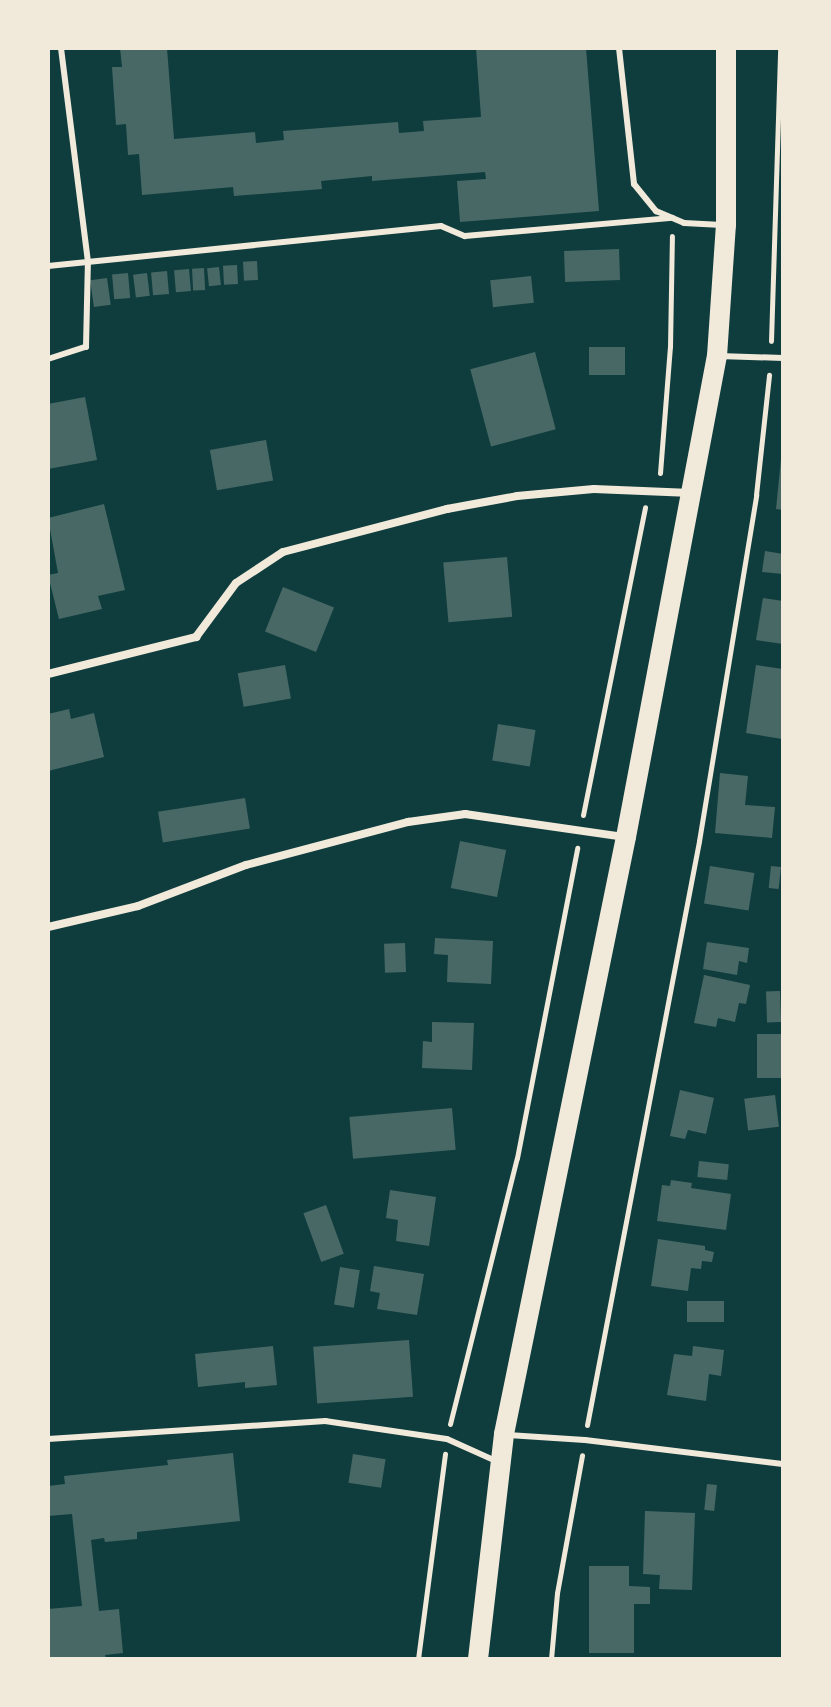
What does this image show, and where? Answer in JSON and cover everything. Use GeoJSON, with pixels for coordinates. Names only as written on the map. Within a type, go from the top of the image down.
{"type":"FeatureCollection","features":[{"type":"Feature","properties":{"kind":"main road"},"geometry":{"type":"LineString","coordinates":[[478,1659],[504,1434],[626,837],[717,356],[726,225],[726,48]]}},
{"type":"Feature","properties":{"kind":"street"},"geometry":{"type":"LineString","coordinates":[[48,674],[196,637],[236,583],[283,552],[447,509],[517,496],[594,489],[692,493]]}},
{"type":"Feature","properties":{"kind":"street"},"geometry":{"type":"LineString","coordinates":[[48,927],[138,906],[246,865],[408,822],[465,814],[626,837]]}},
{"type":"Feature","properties":{"kind":"lane"},"geometry":{"type":"LineString","coordinates":[[48,359],[86,347],[88,262],[61,48]]}},
{"type":"Feature","properties":{"kind":"lane"},"geometry":{"type":"LineString","coordinates":[[619,48],[634,184],[656,211],[684,223],[726,225]]}},
{"type":"Feature","properties":{"kind":"lane"},"geometry":{"type":"LineString","coordinates":[[48,266],[441,226],[465,236],[672,218]]}},
{"type":"Feature","properties":{"kind":"lane"},"geometry":{"type":"LineString","coordinates":[[717,356],[783,358]]}},
{"type":"Feature","properties":{"kind":"lane"},"geometry":{"type":"LineString","coordinates":[[48,1439],[325,1421],[447,1439],[500,1462]]}},
{"type":"Feature","properties":{"kind":"lane"},"geometry":{"type":"LineString","coordinates":[[504,1434],[585,1440],[783,1464]]}},
{"type":"Feature","properties":{"kind":"path"},"geometry":{"type":"LineString","coordinates":[[551,1659],[557,1593],[699,841],[756,495],[771,358],[780,48]]}},
{"type":"Feature","properties":{"kind":"path"},"geometry":{"type":"LineString","coordinates":[[418,1659],[447,1439],[517,1158],[647,492],[660,476],[670,347],[672,218]]}},
{"type":"Feature","properties":{"kind":"building"},"geometry":{"type":"Polygon","coordinates":[[[120,48],[167,48],[174,139],[255,132],[256,143],[284,140],[283,131],[398,122],[399,133],[424,131],[423,121],[481,117],[476,48],[586,48],[599,211],[460,222],[457,181],[486,179],[485,172],[372,181],[372,176],[321,181],[322,189],[234,196],[233,187],[142,195],[139,154],[128,155],[126,124],[116,125],[112,67],[122,67],[120,48]]]}},
{"type":"Feature","properties":{"kind":"building"},"geometry":{"type":"Polygon","coordinates":[[[619,249],[620,280],[565,282],[564,251],[619,249]]]}},
{"type":"Feature","properties":{"kind":"building"},"geometry":{"type":"Polygon","coordinates":[[[257,261],[258,280],[244,281],[243,262],[257,261]]]}},
{"type":"Feature","properties":{"kind":"building"},"geometry":{"type":"Polygon","coordinates":[[[237,265],[238,284],[224,285],[223,266],[237,265]]]}},
{"type":"Feature","properties":{"kind":"building"},"geometry":{"type":"Polygon","coordinates":[[[219,267],[221,285],[209,286],[207,268],[219,267]]]}},
{"type":"Feature","properties":{"kind":"building"},"geometry":{"type":"Polygon","coordinates":[[[204,268],[205,290],[193,291],[192,269],[204,268]]]}},
{"type":"Feature","properties":{"kind":"building"},"geometry":{"type":"Polygon","coordinates":[[[189,269],[191,291],[176,292],[174,270],[189,269]]]}},
{"type":"Feature","properties":{"kind":"building"},"geometry":{"type":"Polygon","coordinates":[[[167,271],[169,294],[153,295],[151,272],[167,271]]]}},
{"type":"Feature","properties":{"kind":"building"},"geometry":{"type":"Polygon","coordinates":[[[128,273],[130,298],[114,299],[112,274],[128,273]]]}},
{"type":"Feature","properties":{"kind":"building"},"geometry":{"type":"Polygon","coordinates":[[[147,273],[150,296],[136,298],[133,275],[147,273]]]}},
{"type":"Feature","properties":{"kind":"building"},"geometry":{"type":"Polygon","coordinates":[[[531,276],[534,303],[493,307],[490,280],[531,276]]]}},
{"type":"Feature","properties":{"kind":"building"},"geometry":{"type":"Polygon","coordinates":[[[107,278],[111,305],[94,307],[90,280],[107,278]]]}},
{"type":"Feature","properties":{"kind":"building"},"geometry":{"type":"Polygon","coordinates":[[[589,347],[625,347],[625,375],[589,375],[589,347]]]}},
{"type":"Feature","properties":{"kind":"building"},"geometry":{"type":"Polygon","coordinates":[[[535,352],[556,429],[491,447],[470,369],[535,352]]]}},
{"type":"Feature","properties":{"kind":"building"},"geometry":{"type":"Polygon","coordinates":[[[85,397],[97,460],[48,469],[48,404],[85,397]]]}},
{"type":"Feature","properties":{"kind":"building"},"geometry":{"type":"Polygon","coordinates":[[[266,440],[273,480],[217,490],[210,450],[266,440]]]}},
{"type":"Feature","properties":{"kind":"building"},"geometry":{"type":"Polygon","coordinates":[[[783,459],[783,510],[776,509],[783,459]]]}},
{"type":"Feature","properties":{"kind":"building"},"geometry":{"type":"Polygon","coordinates":[[[104,504],[125,590],[98,596],[102,609],[59,619],[48,575],[58,573],[48,518],[104,504]]]}},
{"type":"Feature","properties":{"kind":"building"},"geometry":{"type":"Polygon","coordinates":[[[765,551],[783,554],[783,574],[762,572],[765,551]]]}},
{"type":"Feature","properties":{"kind":"building"},"geometry":{"type":"Polygon","coordinates":[[[507,557],[512,617],[448,622],[443,563],[507,557]]]}},
{"type":"Feature","properties":{"kind":"building"},"geometry":{"type":"Polygon","coordinates":[[[283,587],[334,608],[316,652],[265,632],[283,587]]]}},
{"type":"Feature","properties":{"kind":"building"},"geometry":{"type":"Polygon","coordinates":[[[763,598],[783,601],[783,644],[756,640],[763,598]]]}},
{"type":"Feature","properties":{"kind":"building"},"geometry":{"type":"Polygon","coordinates":[[[285,665],[291,698],[244,707],[238,673],[285,665]]]}},
{"type":"Feature","properties":{"kind":"building"},"geometry":{"type":"Polygon","coordinates":[[[756,665],[783,669],[782,739],[746,733],[756,665]]]}},
{"type":"Feature","properties":{"kind":"building"},"geometry":{"type":"Polygon","coordinates":[[[69,709],[71,719],[94,713],[104,757],[48,771],[48,714],[69,709]]]}},
{"type":"Feature","properties":{"kind":"building"},"geometry":{"type":"Polygon","coordinates":[[[498,724],[536,730],[530,766],[492,761],[498,724]]]}},
{"type":"Feature","properties":{"kind":"building"},"geometry":{"type":"Polygon","coordinates":[[[720,773],[748,776],[745,805],[775,807],[772,838],[715,833],[720,773]]]}},
{"type":"Feature","properties":{"kind":"building"},"geometry":{"type":"Polygon","coordinates":[[[245,798],[250,829],[163,842],[158,812],[245,798]]]}},
{"type":"Feature","properties":{"kind":"building"},"geometry":{"type":"Polygon","coordinates":[[[460,841],[506,850],[497,897],[451,888],[460,841]]]}},
{"type":"Feature","properties":{"kind":"building"},"geometry":{"type":"Polygon","coordinates":[[[710,866],[754,873],[749,911],[704,904],[710,866]]]}},
{"type":"Feature","properties":{"kind":"building"},"geometry":{"type":"Polygon","coordinates":[[[771,866],[781,867],[779,889],[769,888],[771,866]]]}},
{"type":"Feature","properties":{"kind":"building"},"geometry":{"type":"Polygon","coordinates":[[[435,938],[493,941],[491,984],[447,982],[448,955],[434,954],[435,938]]]}},
{"type":"Feature","properties":{"kind":"building"},"geometry":{"type":"Polygon","coordinates":[[[707,942],[749,948],[747,963],[739,961],[737,975],[703,969],[707,942]]]}},
{"type":"Feature","properties":{"kind":"building"},"geometry":{"type":"Polygon","coordinates":[[[405,943],[406,972],[385,973],[384,944],[405,943]]]}},
{"type":"Feature","properties":{"kind":"building"},"geometry":{"type":"Polygon","coordinates":[[[704,975],[750,985],[746,1004],[739,1003],[735,1022],[718,1018],[716,1027],[694,1023],[704,975]]]}},
{"type":"Feature","properties":{"kind":"building"},"geometry":{"type":"Polygon","coordinates":[[[766,991],[780,991],[781,1022],[767,1022],[766,991]]]}},
{"type":"Feature","properties":{"kind":"building"},"geometry":{"type":"Polygon","coordinates":[[[432,1022],[474,1023],[472,1070],[422,1068],[423,1041],[432,1042],[432,1022]]]}},
{"type":"Feature","properties":{"kind":"building"},"geometry":{"type":"Polygon","coordinates":[[[757,1034],[783,1034],[783,1078],[757,1078],[757,1034]]]}},
{"type":"Feature","properties":{"kind":"building"},"geometry":{"type":"Polygon","coordinates":[[[680,1090],[714,1098],[706,1134],[688,1130],[685,1139],[670,1136],[680,1090]]]}},
{"type":"Feature","properties":{"kind":"building"},"geometry":{"type":"Polygon","coordinates":[[[775,1095],[779,1127],[748,1131],[744,1099],[775,1095]]]}},
{"type":"Feature","properties":{"kind":"building"},"geometry":{"type":"Polygon","coordinates":[[[452,1108],[456,1150],[353,1159],[349,1117],[452,1108]]]}},
{"type":"Feature","properties":{"kind":"building"},"geometry":{"type":"Polygon","coordinates":[[[699,1161],[729,1164],[727,1180],[697,1177],[699,1161]]]}},
{"type":"Feature","properties":{"kind":"building"},"geometry":{"type":"Polygon","coordinates":[[[671,1180],[692,1183],[691,1188],[731,1194],[726,1230],[657,1221],[662,1185],[670,1186],[671,1180]]]}},
{"type":"Feature","properties":{"kind":"building"},"geometry":{"type":"Polygon","coordinates":[[[390,1190],[436,1197],[429,1246],[396,1241],[398,1220],[386,1218],[390,1190]]]}},
{"type":"Feature","properties":{"kind":"building"},"geometry":{"type":"Polygon","coordinates":[[[326,1205],[344,1254],[321,1262],[303,1213],[326,1205]]]}},
{"type":"Feature","properties":{"kind":"building"},"geometry":{"type":"Polygon","coordinates":[[[658,1239],[705,1246],[705,1250],[714,1252],[712,1262],[702,1261],[701,1269],[691,1268],[688,1291],[651,1286],[658,1239]]]}},
{"type":"Feature","properties":{"kind":"building"},"geometry":{"type":"Polygon","coordinates":[[[374,1266],[424,1274],[417,1315],[377,1309],[380,1293],[370,1291],[374,1266]]]}},
{"type":"Feature","properties":{"kind":"building"},"geometry":{"type":"Polygon","coordinates":[[[340,1267],[360,1270],[354,1308],[334,1305],[340,1267]]]}},
{"type":"Feature","properties":{"kind":"building"},"geometry":{"type":"Polygon","coordinates":[[[687,1301],[724,1301],[724,1322],[687,1322],[687,1301]]]}},
{"type":"Feature","properties":{"kind":"building"},"geometry":{"type":"Polygon","coordinates":[[[409,1340],[413,1397],[317,1404],[313,1347],[409,1340]]]}},
{"type":"Feature","properties":{"kind":"building"},"geometry":{"type":"Polygon","coordinates":[[[273,1346],[277,1385],[245,1388],[245,1382],[198,1387],[195,1354],[273,1346]]]}},
{"type":"Feature","properties":{"kind":"building"},"geometry":{"type":"Polygon","coordinates":[[[693,1346],[724,1350],[721,1376],[709,1374],[706,1401],[667,1395],[674,1354],[692,1356],[693,1346]]]}},
{"type":"Feature","properties":{"kind":"building"},"geometry":{"type":"Polygon","coordinates":[[[233,1453],[240,1521],[137,1532],[137,1539],[91,1540],[99,1611],[119,1609],[123,1653],[105,1655],[106,1659],[48,1659],[48,1609],[82,1606],[72,1514],[48,1516],[48,1486],[65,1484],[64,1476],[168,1465],[167,1460],[233,1453]]]}},
{"type":"Feature","properties":{"kind":"building"},"geometry":{"type":"Polygon","coordinates":[[[353,1454],[386,1459],[381,1488],[348,1483],[353,1454]]]}},
{"type":"Feature","properties":{"kind":"building"},"geometry":{"type":"Polygon","coordinates":[[[707,1484],[717,1485],[714,1511],[704,1510],[707,1484]]]}},
{"type":"Feature","properties":{"kind":"building"},"geometry":{"type":"Polygon","coordinates":[[[645,1511],[695,1513],[692,1590],[659,1589],[660,1575],[643,1574],[645,1511]]]}},
{"type":"Feature","properties":{"kind":"building"},"geometry":{"type":"Polygon","coordinates":[[[589,1566],[629,1566],[629,1586],[650,1587],[650,1604],[634,1604],[634,1653],[589,1653],[589,1566]]]}}]}
